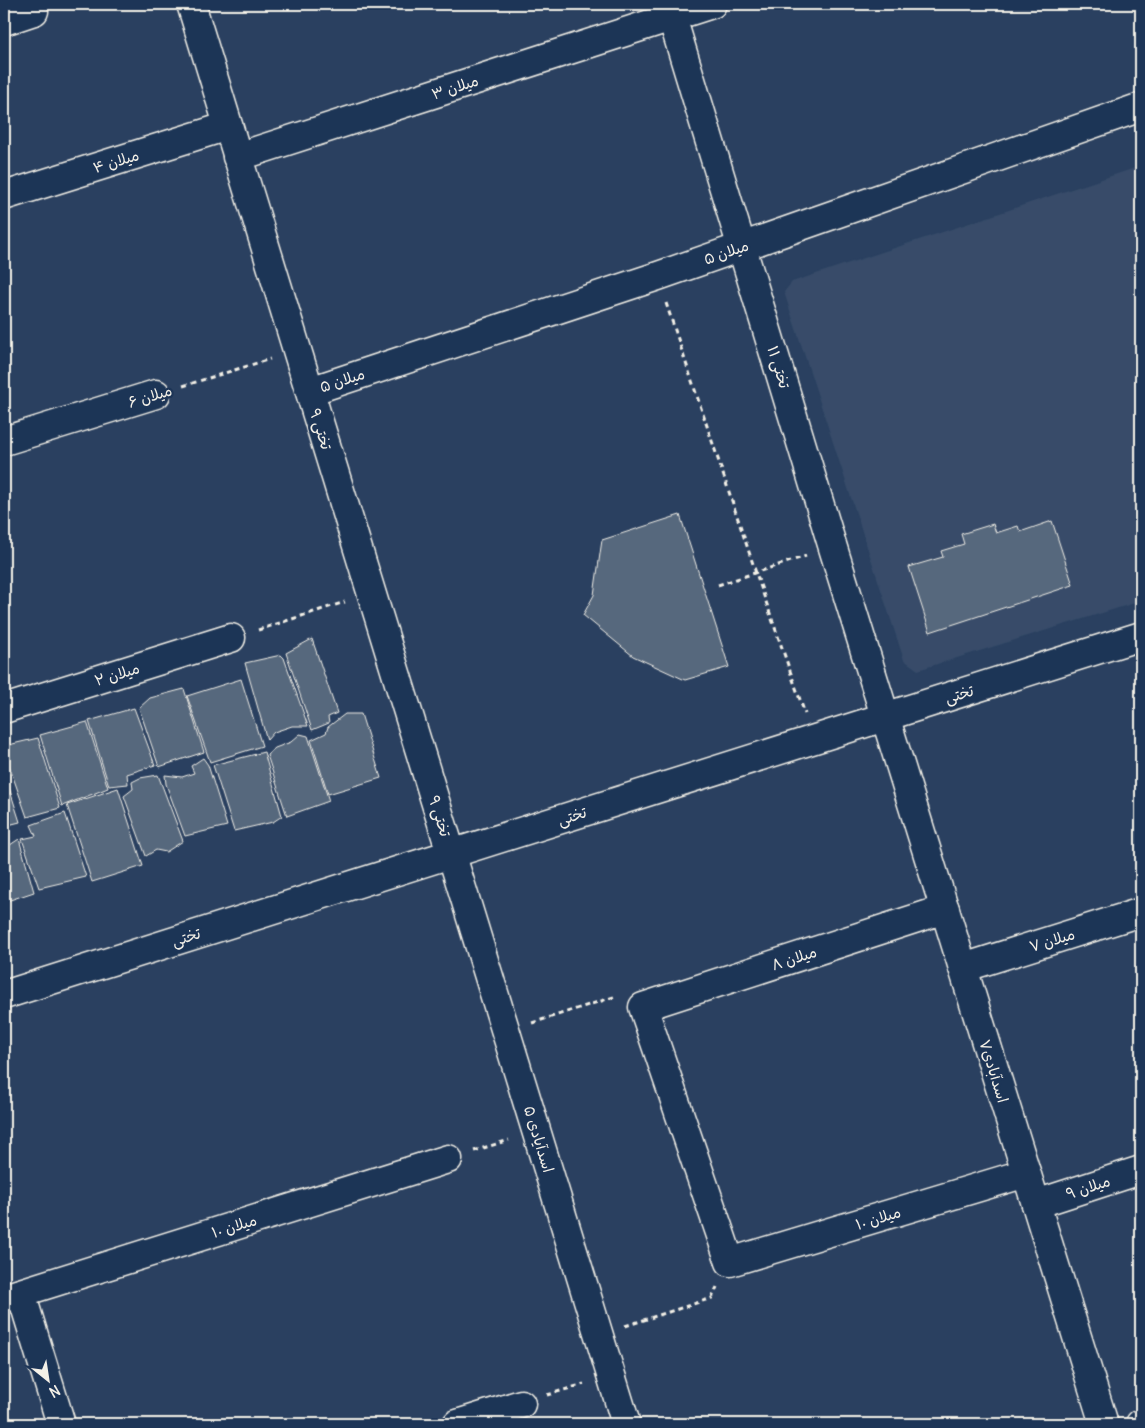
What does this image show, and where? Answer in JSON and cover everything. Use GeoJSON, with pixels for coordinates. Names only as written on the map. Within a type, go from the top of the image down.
{"type":"FeatureCollection","features":[{"type":"Feature","properties":{"kind":"street","name":"تختی ۹"},"geometry":{"type":"LineString","coordinates":[[192,4],[237,157],[452,854]]}},
{"type":"Feature","properties":{"kind":"street"},"geometry":{"type":"LineString","coordinates":[[671,10],[712,4]]}},
{"type":"Feature","properties":{"kind":"street","name":"میلان ۳"},"geometry":{"type":"LineString","coordinates":[[237,157],[671,10]]}},
{"type":"Feature","properties":{"kind":"street","name":"تختی ۱۱"},"geometry":{"type":"LineString","coordinates":[[671,10],[885,717]]}},
{"type":"Feature","properties":{"kind":"street"},"geometry":{"type":"LineString","coordinates":[[4,21],[34,11]]}},
{"type":"Feature","properties":{"kind":"street","name":"میلان ۵"},"geometry":{"type":"LineString","coordinates":[[310,391],[658,276],[1141,107]]}},
{"type":"Feature","properties":{"kind":"street","name":"میلان ۴"},"geometry":{"type":"LineString","coordinates":[[4,196],[228,126]]}},
{"type":"Feature","properties":{"kind":"street","name":"میلان ۶"},"geometry":{"type":"LineString","coordinates":[[4,441],[156,394]]}},
{"type":"Feature","properties":{"kind":"street","name":"تختی"},"geometry":{"type":"LineString","coordinates":[[4,995],[1141,636]]}},
{"type":"Feature","properties":{"kind":"street","name":"میلان ۲"},"geometry":{"type":"LineString","coordinates":[[4,709],[231,638]]}},
{"type":"Feature","properties":{"kind":"street","name":"اسدآبادی۷"},"geometry":{"type":"LineString","coordinates":[[885,717],[1104,1424]]}},
{"type":"Feature","properties":{"kind":"street","name":"اسدآیادی ۵"},"geometry":{"type":"LineString","coordinates":[[452,854],[626,1424]]}},
{"type":"Feature","properties":{"kind":"street","name":"میلان ۸"},"geometry":{"type":"LineString","coordinates":[[643,1007],[945,909]]}},
{"type":"Feature","properties":{"kind":"street","name":"میلان ۷"},"geometry":{"type":"LineString","coordinates":[[963,968],[1141,912]]}},
{"type":"Feature","properties":{"kind":"street"},"geometry":{"type":"LineString","coordinates":[[643,1007],[730,1262]]}},
{"type":"Feature","properties":{"kind":"street","name":"میلان ۱۰"},"geometry":{"type":"LineString","coordinates":[[12,1295],[448,1159]]}},
{"type":"Feature","properties":{"kind":"street","name":"میلان ۹"},"geometry":{"type":"LineString","coordinates":[[1036,1204],[1141,1170]]}},
{"type":"Feature","properties":{"kind":"street","name":"میلان ۱۰"},"geometry":{"type":"LineString","coordinates":[[730,1262],[1026,1173]]}},
{"type":"Feature","properties":{"kind":"street"},"geometry":{"type":"LineString","coordinates":[[12,1295],[62,1424]]}},
{"type":"Feature","properties":{"kind":"street"},"geometry":{"type":"LineString","coordinates":[[457,1424],[521,1404]]}},
{"type":"Feature","properties":{"kind":"path"},"geometry":{"type":"LineString","coordinates":[[658,276],[756,573],[814,740]]}},
{"type":"Feature","properties":{"kind":"path","name":"میلان ۶"},"geometry":{"type":"LineString","coordinates":[[156,394],[297,351]]}},
{"type":"Feature","properties":{"kind":"path"},"geometry":{"type":"LineString","coordinates":[[718,585],[833,548]]}},
{"type":"Feature","properties":{"kind":"path"},"geometry":{"type":"LineString","coordinates":[[231,638],[371,594]]}},
{"type":"Feature","properties":{"kind":"path"},"geometry":{"type":"LineString","coordinates":[[506,1031],[619,995],[643,1007]]}},
{"type":"Feature","properties":{"kind":"path"},"geometry":{"type":"LineString","coordinates":[[448,1159],[537,1132]]}},
{"type":"Feature","properties":{"kind":"path"},"geometry":{"type":"LineString","coordinates":[[598,1335],[712,1298],[730,1262]]}},
{"type":"Feature","properties":{"kind":"path"},"geometry":{"type":"LineString","coordinates":[[521,1404],[611,1375]]}},
{"type":"Feature","properties":{"kind":"shaded area"},"geometry":{"type":"Polygon","coordinates":[[[1141,166],[1141,601],[918,670],[904,660],[784,292],[792,282],[1141,166]]]}},
{"type":"Feature","properties":{"kind":"building"},"geometry":{"type":"Polygon","coordinates":[[[680,515],[729,667],[685,680],[633,656],[583,615],[594,595],[602,540],[680,515]]]}},
{"type":"Feature","properties":{"kind":"building"},"geometry":{"type":"Polygon","coordinates":[[[1052,521],[1073,585],[930,632],[909,567],[943,557],[941,551],[964,544],[961,534],[993,524],[996,533],[1018,526],[1020,532],[1052,521]]]}},
{"type":"Feature","properties":{"kind":"building"},"geometry":{"type":"Polygon","coordinates":[[[312,639],[337,713],[328,717],[329,723],[312,730],[286,653],[312,639]]]}},
{"type":"Feature","properties":{"kind":"building"},"geometry":{"type":"Polygon","coordinates":[[[281,655],[284,658],[308,726],[292,726],[274,732],[267,740],[245,663],[281,655]]]}},
{"type":"Feature","properties":{"kind":"building"},"geometry":{"type":"Polygon","coordinates":[[[241,679],[262,746],[210,762],[187,696],[241,679]]]}},
{"type":"Feature","properties":{"kind":"building"},"geometry":{"type":"Polygon","coordinates":[[[184,689],[204,752],[159,767],[139,708],[150,698],[184,689]]]}},
{"type":"Feature","properties":{"kind":"building"},"geometry":{"type":"Polygon","coordinates":[[[134,708],[155,765],[127,774],[128,784],[109,786],[89,721],[134,708]]]}},
{"type":"Feature","properties":{"kind":"building"},"geometry":{"type":"Polygon","coordinates":[[[345,714],[361,714],[381,778],[328,794],[311,740],[326,733],[328,727],[345,714]]]}},
{"type":"Feature","properties":{"kind":"building"},"geometry":{"type":"Polygon","coordinates":[[[87,722],[108,788],[62,806],[40,735],[87,722]]]}},
{"type":"Feature","properties":{"kind":"building"},"geometry":{"type":"Polygon","coordinates":[[[300,734],[308,736],[329,801],[287,816],[267,755],[275,748],[291,742],[300,734]]]}},
{"type":"Feature","properties":{"kind":"building"},"geometry":{"type":"Polygon","coordinates":[[[38,738],[60,808],[27,817],[4,751],[4,746],[38,738]]]}},
{"type":"Feature","properties":{"kind":"building"},"geometry":{"type":"Polygon","coordinates":[[[264,752],[282,816],[273,822],[234,831],[213,765],[264,752]]]}},
{"type":"Feature","properties":{"kind":"building"},"geometry":{"type":"Polygon","coordinates":[[[203,758],[208,765],[227,826],[185,836],[166,784],[165,775],[182,777],[194,773],[191,766],[203,758]]]}},
{"type":"Feature","properties":{"kind":"building"},"geometry":{"type":"Polygon","coordinates":[[[4,772],[20,822],[4,826],[4,772]]]}},
{"type":"Feature","properties":{"kind":"building"},"geometry":{"type":"Polygon","coordinates":[[[158,775],[183,841],[166,852],[156,850],[146,856],[124,796],[133,789],[132,782],[140,778],[158,775]]]}},
{"type":"Feature","properties":{"kind":"building"},"geometry":{"type":"Polygon","coordinates":[[[118,788],[143,866],[92,882],[67,805],[118,788]]]}},
{"type":"Feature","properties":{"kind":"building"},"geometry":{"type":"Polygon","coordinates":[[[65,813],[86,877],[39,888],[22,839],[36,836],[31,825],[65,813]]]}},
{"type":"Feature","properties":{"kind":"building"},"geometry":{"type":"Polygon","coordinates":[[[19,839],[34,892],[4,902],[4,849],[19,839]]]}}]}
